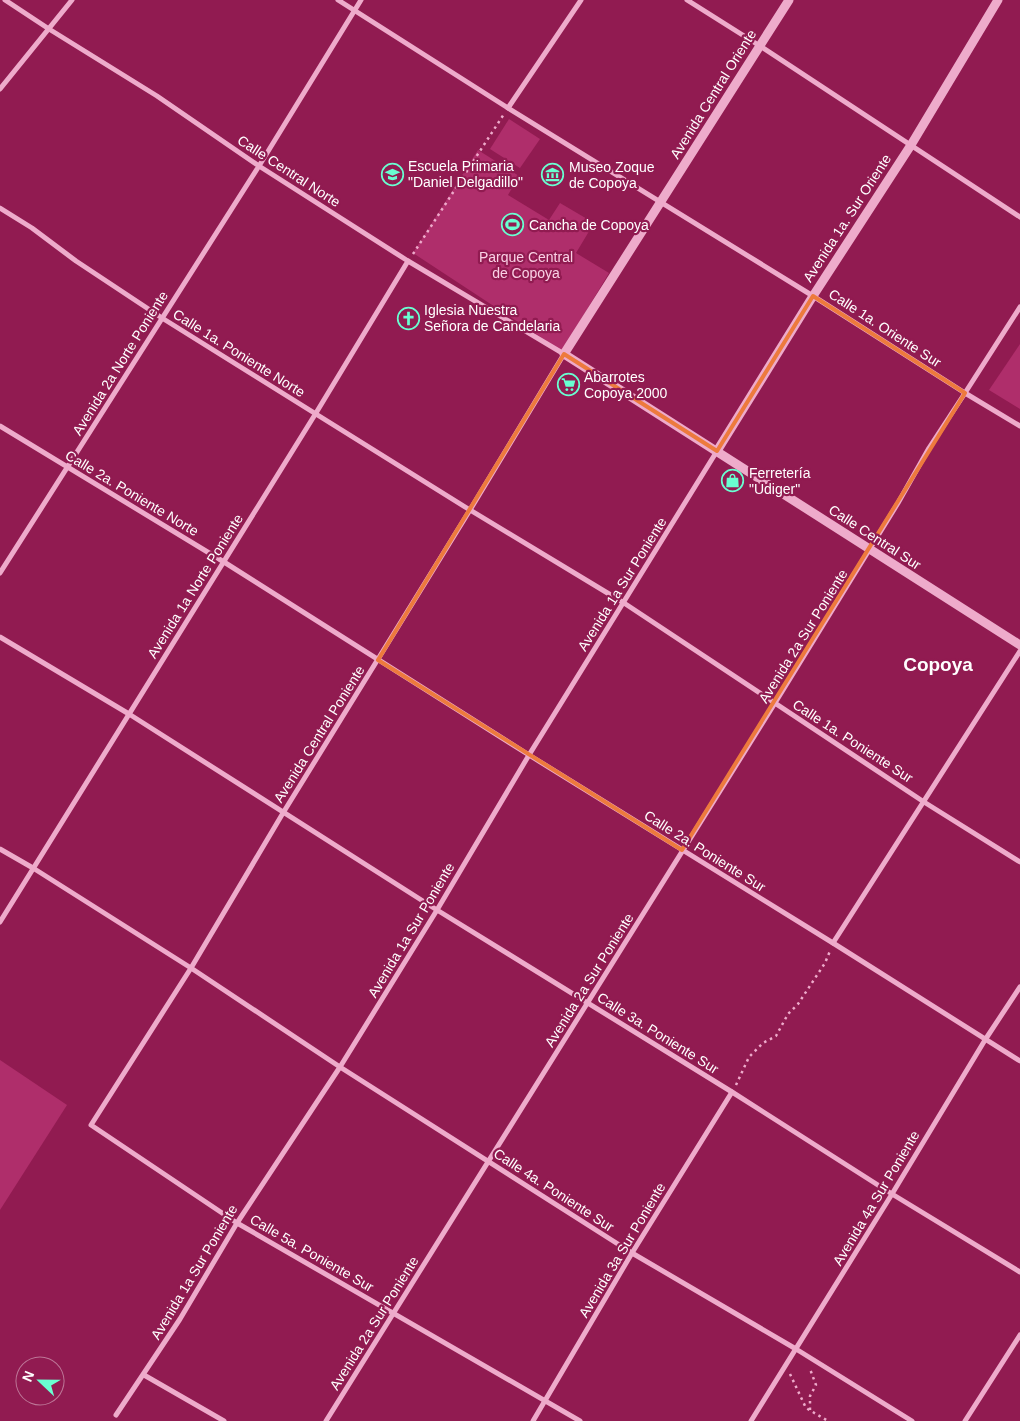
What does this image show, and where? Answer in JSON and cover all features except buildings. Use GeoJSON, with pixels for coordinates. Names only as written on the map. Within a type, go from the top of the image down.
{"type":"FeatureCollection","features":[{"type":"Feature","properties":{"kind":"street","name":"Calle Central Norte"},"geometry":{"type":"LineString","coordinates":[[5,0],[156,96],[259,166],[408,261],[564,354]]}},
{"type":"Feature","properties":{"kind":"street"},"geometry":{"type":"LineString","coordinates":[[0,89],[72,0]]}},
{"type":"Feature","properties":{"kind":"street","name":"Calle 1a. Oriente Sur"},"geometry":{"type":"LineString","coordinates":[[338,0],[508,108],[1020,426]]}},
{"type":"Feature","properties":{"kind":"street","name":"Avenida 2a Norte Poniente"},"geometry":{"type":"LineString","coordinates":[[0,573],[259,166],[361,0]]}},
{"type":"Feature","properties":{"kind":"street"},"geometry":{"type":"LineString","coordinates":[[508,108],[582,0]]}},
{"type":"Feature","properties":{"kind":"street"},"geometry":{"type":"LineString","coordinates":[[687,0],[1020,217]]}},
{"type":"Feature","properties":{"kind":"street","name":"Avenida Central Oriente"},"geometry":{"type":"LineString","coordinates":[[564,354],[789,0]]}},
{"type":"Feature","properties":{"kind":"street","name":"Avenida 1a. Sur Oriente"},"geometry":{"type":"LineString","coordinates":[[717,451],[813,296],[911,145],[998,0]]}},
{"type":"Feature","properties":{"kind":"street","name":"Calle 1a. Poniente Norte"},"geometry":{"type":"LineString","coordinates":[[0,208],[162,318],[470,510]]}},
{"type":"Feature","properties":{"kind":"street","name":"Avenida 1a Norte Poniente"},"geometry":{"type":"LineString","coordinates":[[0,922],[316,414],[408,261]]}},
{"type":"Feature","properties":{"kind":"street","name":"Avenida 2a Sur Poniente"},"geometry":{"type":"LineString","coordinates":[[326,1421],[775,703],[898,503],[928,448],[1020,307]]}},
{"type":"Feature","properties":{"kind":"street","name":"Calle Central Sur"},"geometry":{"type":"LineString","coordinates":[[564,354],[1020,645]]}},
{"type":"Feature","properties":{"kind":"street","name":"Avenida Central Poniente"},"geometry":{"type":"LineString","coordinates":[[91,1125],[191,968],[283,813],[564,354]]}},
{"type":"Feature","properties":{"kind":"street","name":"Calle 2a. Poniente Norte"},"geometry":{"type":"LineString","coordinates":[[0,426],[224,562],[378,660]]}},
{"type":"Feature","properties":{"kind":"street","name":"Avenida 1a Sur Poniente"},"geometry":{"type":"LineString","coordinates":[[116,1415],[180,1319],[237,1223],[340,1067],[437,910],[528,755],[717,451]]}},
{"type":"Feature","properties":{"kind":"street","name":"Calle 1a. Poniente Sur"},"geometry":{"type":"LineString","coordinates":[[470,510],[624,603],[924,802],[1020,862]]}},
{"type":"Feature","properties":{"kind":"street","name":"Calle 3a. Poniente Sur"},"geometry":{"type":"LineString","coordinates":[[0,637],[129,714],[437,910],[1020,1272]]}},
{"type":"Feature","properties":{"kind":"street"},"geometry":{"type":"LineString","coordinates":[[833,943],[1020,651]]}},
{"type":"Feature","properties":{"kind":"street","name":"Calle 2a. Poniente Sur"},"geometry":{"type":"LineString","coordinates":[[378,660],[1020,1061]]}},
{"type":"Feature","properties":{"kind":"street","name":"Calle 4a. Poniente Sur"},"geometry":{"type":"LineString","coordinates":[[0,849],[191,968],[340,1067],[632,1253],[796,1349],[912,1421]]}},
{"type":"Feature","properties":{"kind":"street","name":"Avenida 4a Sur Poniente"},"geometry":{"type":"LineString","coordinates":[[751,1421],[985,1040],[1020,987]]}},
{"type":"Feature","properties":{"kind":"street","name":"Avenida 3a Sur Poniente"},"geometry":{"type":"LineString","coordinates":[[533,1421],[632,1253],[732,1092]]}},
{"type":"Feature","properties":{"kind":"street","name":"Calle 5a. Poniente Sur"},"geometry":{"type":"LineString","coordinates":[[91,1125],[237,1223],[580,1421]]}},
{"type":"Feature","properties":{"kind":"street"},"geometry":{"type":"LineString","coordinates":[[965,1421],[1020,1336]]}},
{"type":"Feature","properties":{"kind":"street"},"geometry":{"type":"LineString","coordinates":[[144,1375],[224,1421]]}},
{"type":"Feature","properties":{"kind":"path"},"geometry":{"type":"LineString","coordinates":[[408,261],[508,108]]}},
{"type":"Feature","properties":{"kind":"path"},"geometry":{"type":"LineString","coordinates":[[732,1092],[750,1057],[763,1043],[776,1036],[788,1014],[798,1004],[825,963],[833,943]]}},
{"type":"Feature","properties":{"kind":"path"},"geometry":{"type":"LineString","coordinates":[[793,1355],[812,1370],[816,1385],[810,1396],[810,1410]]}},
{"type":"Feature","properties":{"kind":"path"},"geometry":{"type":"LineString","coordinates":[[786,1366],[806,1408],[828,1421]]}},
{"type":"Feature","properties":{"kind":"highlighted area"},"geometry":{"type":"Polygon","coordinates":[[[813,296],[965,393],[682,850],[378,660],[564,354],[717,451],[813,296]]]}},
{"type":"Feature","properties":{"kind":"green space"},"geometry":{"type":"Polygon","coordinates":[[[509,119],[540,139],[520,168],[490,149],[509,119]]]}},
{"type":"Feature","properties":{"kind":"green space","name":"Parque Central de Copoya"},"geometry":{"type":"Polygon","coordinates":[[[478,150],[519,176],[508,195],[549,220],[560,203],[594,223],[576,253],[609,273],[562,351],[413,253],[478,150]]]}},
{"type":"Feature","properties":{"kind":"green space"},"geometry":{"type":"Polygon","coordinates":[[[1020,344],[1020,409],[989,390],[1020,344]]]}},
{"type":"Feature","properties":{"kind":"green space"},"geometry":{"type":"Polygon","coordinates":[[[0,1060],[67,1105],[0,1210],[0,1060]]]}},
{"type":"Feature","properties":{"kind":"place","name":"Escuela Primaria \"Daniel Delgadillo\""},"geometry":{"type":"Point","coordinates":[392,174]}},
{"type":"Feature","properties":{"kind":"place","name":"Museo Zoque de Copoya"},"geometry":{"type":"Point","coordinates":[553,175]}},
{"type":"Feature","properties":{"kind":"place","name":"Cancha de Copoya"},"geometry":{"type":"Point","coordinates":[513,225]}},
{"type":"Feature","properties":{"kind":"place","name":"Iglesia Nuestra Señora de Candelaria"},"geometry":{"type":"Point","coordinates":[408,318]}},
{"type":"Feature","properties":{"kind":"place","name":"Abarrotes Copoya 2000"},"geometry":{"type":"Point","coordinates":[568,385]}},
{"type":"Feature","properties":{"kind":"place","name":"Ferretería \"Udiger\""},"geometry":{"type":"Point","coordinates":[733,481]}},
{"type":"Feature","properties":{"kind":"district","name":"Copoya"},"geometry":{"type":"Point","coordinates":[938,664]}}]}
